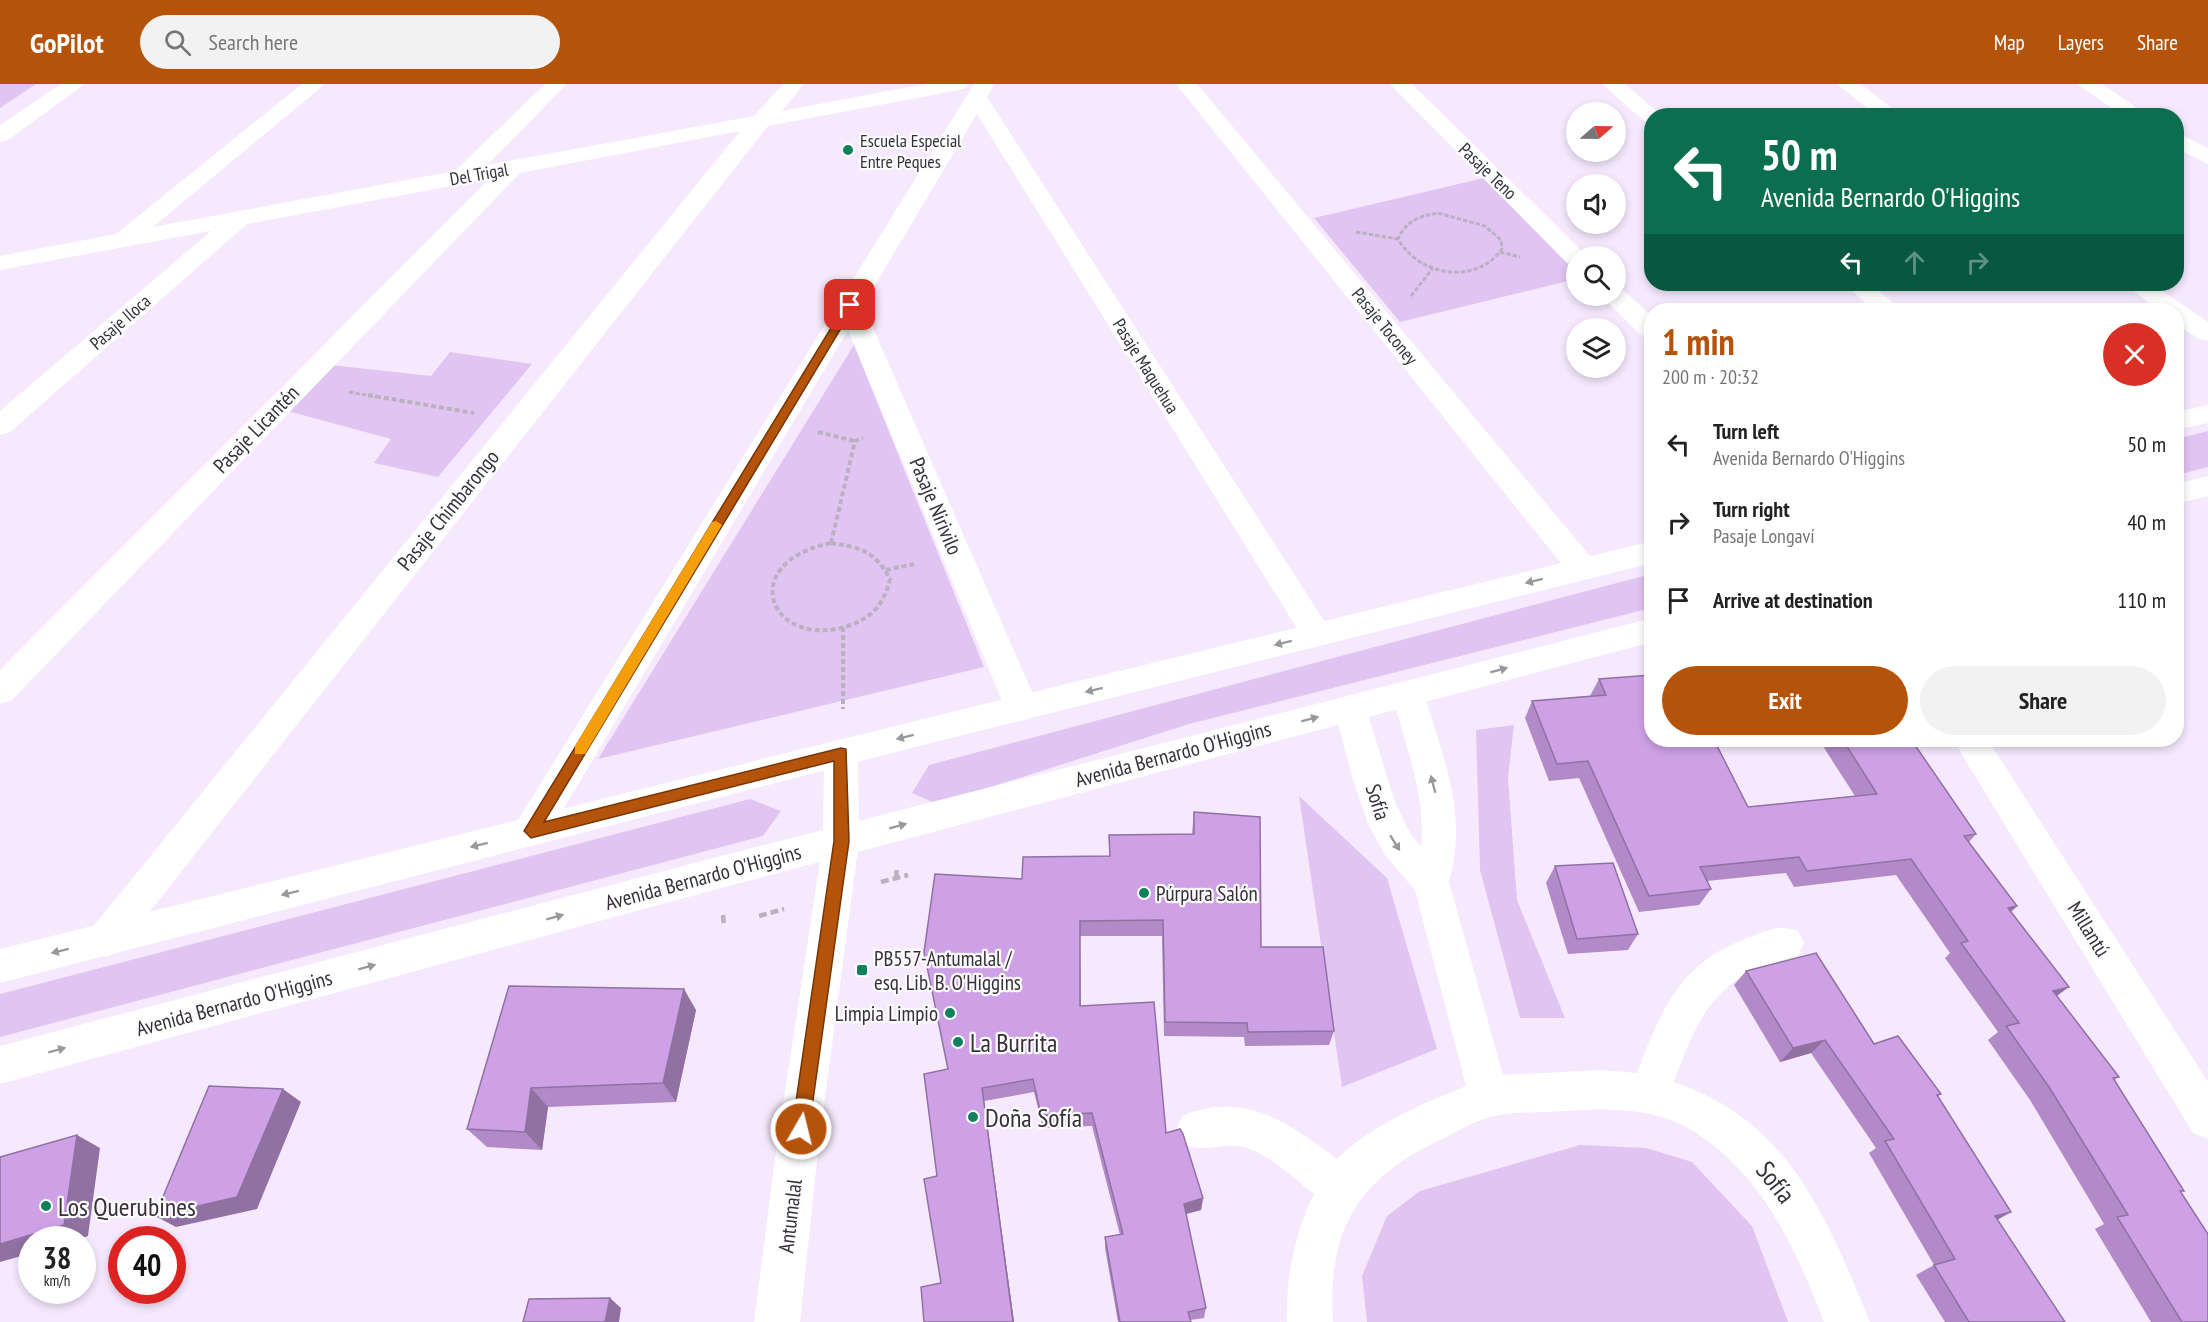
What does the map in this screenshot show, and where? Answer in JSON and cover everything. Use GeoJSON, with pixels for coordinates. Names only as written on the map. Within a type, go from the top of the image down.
{"type":"FeatureCollection","features":[{"type":"Feature","properties":{"kind":"street"},"geometry":{"type":"LineString","coordinates":[[0,135],[75,84]]}},
{"type":"Feature","properties":{"kind":"street"},"geometry":{"type":"LineString","coordinates":[[121,241],[315,84]]}},
{"type":"Feature","properties":{"kind":"street"},"geometry":{"type":"LineString","coordinates":[[462,177],[556,84]]}},
{"type":"Feature","properties":{"kind":"street","name":"Pasaje Chimbarongo"},"geometry":{"type":"LineString","coordinates":[[105,940],[738,147],[794,84]]}},
{"type":"Feature","properties":{"kind":"street","name":"Pasaje Toconey"},"geometry":{"type":"LineString","coordinates":[[1186,84],[1584,569]]}},
{"type":"Feature","properties":{"kind":"street","name":"Pasaje Teno"},"geometry":{"type":"LineString","coordinates":[[1400,84],[1566,248]]}},
{"type":"Feature","properties":{"kind":"street"},"geometry":{"type":"LineString","coordinates":[[1612,84],[1644,110]]}},
{"type":"Feature","properties":{"kind":"street"},"geometry":{"type":"LineString","coordinates":[[1846,84],[1880,108]]}},
{"type":"Feature","properties":{"kind":"street"},"geometry":{"type":"LineString","coordinates":[[2087,84],[2126,108]]}},
{"type":"Feature","properties":{"kind":"street"},"geometry":{"type":"LineString","coordinates":[[531,831],[850,305],[973,88]]}},
{"type":"Feature","properties":{"kind":"street","name":"Del Trigal"},"geometry":{"type":"LineString","coordinates":[[0,263],[762,121],[973,88]]}},
{"type":"Feature","properties":{"kind":"street","name":"Pasaje Maquehua"},"geometry":{"type":"LineString","coordinates":[[973,88],[1317,635]]}},
{"type":"Feature","properties":{"kind":"street"},"geometry":{"type":"LineString","coordinates":[[2184,143],[2208,157]]}},
{"type":"Feature","properties":{"kind":"street","name":"Pasaje Licantén"},"geometry":{"type":"LineString","coordinates":[[0,691],[512,168]]}},
{"type":"Feature","properties":{"kind":"street","name":"Pasaje Iloca"},"geometry":{"type":"LineString","coordinates":[[0,426],[240,219]]}},
{"type":"Feature","properties":{"kind":"street"},"geometry":{"type":"LineString","coordinates":[[1865,291],[1880,303]]}},
{"type":"Feature","properties":{"kind":"street"},"geometry":{"type":"LineString","coordinates":[[2146,291],[2164,303]]}},
{"type":"Feature","properties":{"kind":"street","name":"Pasaje Nirivilo"},"geometry":{"type":"LineString","coordinates":[[850,305],[1022,708]]}},
{"type":"Feature","properties":{"kind":"street"},"geometry":{"type":"LineString","coordinates":[[1625,306],[1644,324]]}},
{"type":"Feature","properties":{"kind":"street"},"geometry":{"type":"LineString","coordinates":[[2184,316],[2208,333]]}},
{"type":"Feature","properties":{"kind":"street"},"geometry":{"type":"LineString","coordinates":[[2184,419],[2208,414]]}},
{"type":"Feature","properties":{"kind":"street"},"geometry":{"type":"LineString","coordinates":[[2184,492],[2208,486]]}},
{"type":"Feature","properties":{"kind":"street"},"geometry":{"type":"LineString","coordinates":[[0,966],[841,753],[1644,554]]}},
{"type":"Feature","properties":{"kind":"street","name":"Avenida Bernardo O'Higgins"},"geometry":{"type":"LineString","coordinates":[[0,1065],[841,841],[1644,632]]}},
{"type":"Feature","properties":{"kind":"street"},"geometry":{"type":"LineString","coordinates":[[1408,694],[1441,821],[1438,861],[1431,882],[1489,1098]]}},
{"type":"Feature","properties":{"kind":"street","name":"Sofía"},"geometry":{"type":"LineString","coordinates":[[1351,708],[1388,831],[1412,866],[1431,882]]}},
{"type":"Feature","properties":{"kind":"street","name":"Millantú"},"geometry":{"type":"LineString","coordinates":[[1975,747],[2208,1119]]}},
{"type":"Feature","properties":{"kind":"street","name":"Antumalal"},"geometry":{"type":"LineString","coordinates":[[777,1322],[797,1151],[841,841],[841,753]]}},
{"type":"Feature","properties":{"kind":"street"},"geometry":{"type":"LineString","coordinates":[[1650,1092],[1676,1024],[1689,999],[1707,979],[1730,962],[1756,951],[1785,944]]}},
{"type":"Feature","properties":{"kind":"street","name":"Sofía"},"geometry":{"type":"LineString","coordinates":[[1310,1322],[1311,1264],[1322,1223],[1341,1188],[1369,1158],[1395,1140],[1489,1098],[1600,1089],[1650,1092],[1696,1110],[1728,1130],[1775,1177],[1795,1205],[1812,1238],[1847,1322]]}},
{"type":"Feature","properties":{"kind":"street"},"geometry":{"type":"LineString","coordinates":[[1197,1130],[1239,1126],[1256,1132],[1274,1141],[1341,1188]]}},
{"type":"Feature","properties":{"kind":"path"},"geometry":{"type":"LineString","coordinates":[[1438,213],[1470,218],[1495,232],[1500,242],[1500,252],[1494,261],[1475,269],[1449,271],[1433,267],[1406,254],[1398,239],[1402,227],[1410,220],[1438,213]]}},
{"type":"Feature","properties":{"kind":"path"},"geometry":{"type":"LineString","coordinates":[[301,384],[519,421]]}},
{"type":"Feature","properties":{"kind":"path"},"geometry":{"type":"LineString","coordinates":[[831,543],[855,441],[901,424]]}},
{"type":"Feature","properties":{"kind":"path"},"geometry":{"type":"LineString","coordinates":[[831,543],[860,546],[875,554],[890,579],[887,594],[877,609],[862,620],[843,627],[821,630],[801,627],[782,616],[773,604],[770,590],[777,573],[788,559],[811,547],[831,543]]}},
{"type":"Feature","properties":{"kind":"path"},"geometry":{"type":"LineString","coordinates":[[843,627],[843,709]]}},
{"type":"Feature","properties":{"kind":"shaded area"},"geometry":{"type":"Polygon","coordinates":[[[0,84],[36,84],[0,108],[0,84]]]}},
{"type":"Feature","properties":{"kind":"shaded area"},"geometry":{"type":"Polygon","coordinates":[[[1484,178],[1566,254],[1566,281],[1400,322],[1314,218],[1484,178]]]}},
{"type":"Feature","properties":{"kind":"shaded area"},"geometry":{"type":"Polygon","coordinates":[[[854,345],[984,667],[598,759],[854,345]]]}},
{"type":"Feature","properties":{"kind":"shaded area"},"geometry":{"type":"Polygon","coordinates":[[[450,352],[532,364],[438,477],[374,463],[391,439],[284,410],[331,365],[431,376],[450,352]]]}},
{"type":"Feature","properties":{"kind":"shaded area"},"geometry":{"type":"Polygon","coordinates":[[[2208,431],[2208,467],[2184,473],[2184,437],[2208,431]]]}},
{"type":"Feature","properties":{"kind":"shaded area"},"geometry":{"type":"Polygon","coordinates":[[[1644,576],[1644,610],[1189,724],[937,804],[912,793],[929,765],[1644,576]]]}},
{"type":"Feature","properties":{"kind":"shaded area"},"geometry":{"type":"Polygon","coordinates":[[[1514,725],[1508,778],[1517,900],[1565,1018],[1520,1018],[1480,870],[1476,730],[1514,725]]]}},
{"type":"Feature","properties":{"kind":"shaded area"},"geometry":{"type":"Polygon","coordinates":[[[1299,796],[1387,878],[1437,1049],[1342,1087],[1299,796]]]}},
{"type":"Feature","properties":{"kind":"shaded area"},"geometry":{"type":"Polygon","coordinates":[[[750,799],[781,811],[763,836],[0,1037],[0,994],[750,799]]]}},
{"type":"Feature","properties":{"kind":"shaded area"},"geometry":{"type":"Polygon","coordinates":[[[1580,1145],[1646,1148],[1692,1162],[1752,1226],[1788,1322],[1367,1322],[1362,1276],[1387,1216],[1420,1191],[1580,1145]]]}},
{"type":"Feature","properties":{"kind":"building"},"geometry":{"type":"Polygon","coordinates":[[[1644,676],[1644,747],[1718,747],[1748,807],[1877,794],[1847,747],[1916,747],[1976,834],[1964,836],[2017,906],[2008,908],[2069,987],[2053,991],[2119,1077],[2113,1078],[2184,1191],[2180,1191],[2208,1234],[2208,1322],[2182,1322],[2117,1217],[2128,1215],[2049,1087],[2006,1026],[2019,1023],[1961,943],[1968,941],[1911,859],[1807,871],[1799,857],[1700,867],[1711,889],[1649,896],[1588,761],[1557,764],[1532,701],[1606,695],[1599,679],[1644,676]]]}},
{"type":"Feature","properties":{"kind":"building"},"geometry":{"type":"Polygon","coordinates":[[[1194,812],[1260,817],[1261,947],[1323,947],[1334,1031],[1248,1032],[1247,1023],[1165,1022],[1163,920],[1080,921],[1080,1006],[1154,1002],[1166,1133],[1180,1129],[1183,1134],[1203,1198],[1184,1204],[1206,1308],[1188,1312],[1191,1322],[1120,1322],[1105,1237],[1123,1234],[1092,1113],[1041,1115],[1033,1079],[982,1088],[1013,1322],[924,1322],[921,1287],[941,1283],[924,1179],[937,1176],[924,1074],[948,1069],[924,952],[935,874],[1022,879],[1023,857],[1110,856],[1109,835],[1194,834],[1194,812]]]}},
{"type":"Feature","properties":{"kind":"building"},"geometry":{"type":"Polygon","coordinates":[[[1613,863],[1638,934],[1577,939],[1555,866],[1613,863]]]}},
{"type":"Feature","properties":{"kind":"building"},"geometry":{"type":"Polygon","coordinates":[[[1816,953],[1874,1044],[1898,1036],[1941,1094],[1937,1095],[2011,1212],[1995,1216],[2065,1322],[1969,1322],[1934,1265],[1955,1259],[1885,1141],[1894,1139],[1825,1040],[1793,1048],[1746,971],[1816,953]]]}},
{"type":"Feature","properties":{"kind":"building"},"geometry":{"type":"Polygon","coordinates":[[[509,986],[684,989],[663,1083],[531,1088],[525,1132],[467,1129],[509,986]]]}},
{"type":"Feature","properties":{"kind":"building"},"geometry":{"type":"Polygon","coordinates":[[[209,1086],[283,1089],[237,1197],[155,1216],[209,1086]]]}},
{"type":"Feature","properties":{"kind":"building"},"geometry":{"type":"Polygon","coordinates":[[[77,1135],[64,1225],[18,1226],[18,1239],[0,1244],[0,1157],[77,1135]]]}},
{"type":"Feature","properties":{"kind":"building"},"geometry":{"type":"Polygon","coordinates":[[[610,1298],[605,1322],[523,1322],[529,1299],[610,1298]]]}},
{"type":"Feature","properties":{"kind":"slow traffic"},"geometry":{"type":"LineString","coordinates":[[580,750],[716,525]]}},
{"type":"Feature","properties":{"kind":"place","name":"Escuela Especial Entre Peques"},"geometry":{"type":"Point","coordinates":[848,150]}},
{"type":"Feature","properties":{"kind":"place","name":"Púrpura Salón"},"geometry":{"type":"Point","coordinates":[1144,893]}},
{"type":"Feature","properties":{"kind":"place","name":"PB557-Antumalal / esq. Lib. B. O'Higgins"},"geometry":{"type":"Point","coordinates":[862,970]}},
{"type":"Feature","properties":{"kind":"place","name":"Limpia Limpio"},"geometry":{"type":"Point","coordinates":[950,1013]}},
{"type":"Feature","properties":{"kind":"place","name":"La Burrita"},"geometry":{"type":"Point","coordinates":[958,1042]}},
{"type":"Feature","properties":{"kind":"place","name":"Doña Sofía"},"geometry":{"type":"Point","coordinates":[973,1117]}},
{"type":"Feature","properties":{"kind":"place","name":"Los Querubines"},"geometry":{"type":"Point","coordinates":[46,1206]}},
{"type":"Feature","properties":{"kind":"route"},"geometry":{"type":"LineString","coordinates":[[801,1129],[841,841],[841,753],[531,831],[850,305]]}}]}
